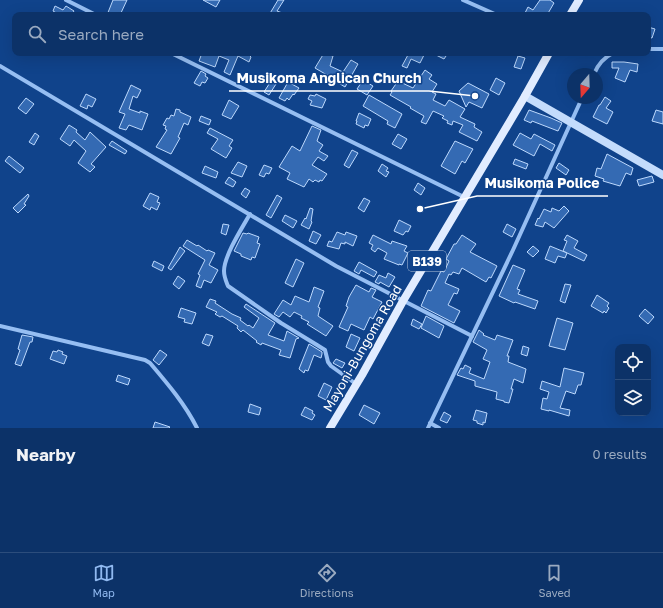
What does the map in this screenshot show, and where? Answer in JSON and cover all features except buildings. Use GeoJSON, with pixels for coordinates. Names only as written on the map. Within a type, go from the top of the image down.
{"type":"FeatureCollection","features":[{"type":"Feature","properties":{"kind":"main road"},"geometry":{"type":"LineString","coordinates":[[572,12],[579,0]]}},
{"type":"Feature","properties":{"kind":"main road","name":"Mayoni-Bungoma Road"},"geometry":{"type":"LineString","coordinates":[[330,428],[464,197],[525,96],[546,56]]}},
{"type":"Feature","properties":{"kind":"street"},"geometry":{"type":"LineString","coordinates":[[66,0],[90,12]]}},
{"type":"Feature","properties":{"kind":"street"},"geometry":{"type":"LineString","coordinates":[[463,0],[490,12]]}},
{"type":"Feature","properties":{"kind":"street"},"geometry":{"type":"LineString","coordinates":[[651,49],[663,49]]}},
{"type":"Feature","properties":{"kind":"street"},"geometry":{"type":"LineString","coordinates":[[177,56],[464,197]]}},
{"type":"Feature","properties":{"kind":"street"},"geometry":{"type":"LineString","coordinates":[[597,68],[606,56]]}},
{"type":"Feature","properties":{"kind":"street"},"geometry":{"type":"LineString","coordinates":[[0,66],[336,266],[472,336]]}},
{"type":"Feature","properties":{"kind":"street"},"geometry":{"type":"LineString","coordinates":[[525,96],[663,175]]}},
{"type":"Feature","properties":{"kind":"street"},"geometry":{"type":"LineString","coordinates":[[428,428],[513,250],[579,104]]}},
{"type":"Feature","properties":{"kind":"street"},"geometry":{"type":"LineString","coordinates":[[250,214],[225,262],[224,278],[228,286],[281,323],[325,350],[328,362],[331,366],[356,384]]}},
{"type":"Feature","properties":{"kind":"street"},"geometry":{"type":"LineString","coordinates":[[0,326],[145,360],[150,363],[190,414],[197,428]]}},
{"type":"Feature","properties":{"kind":"street"},"geometry":{"type":"LineString","coordinates":[[430,423],[439,428]]}},
{"type":"Feature","properties":{"kind":"place","name":"Musikoma Anglican Church"},"geometry":{"type":"Point","coordinates":[475,96]}},
{"type":"Feature","properties":{"kind":"place","name":"Musikoma Police"},"geometry":{"type":"Point","coordinates":[420,209]}}]}
